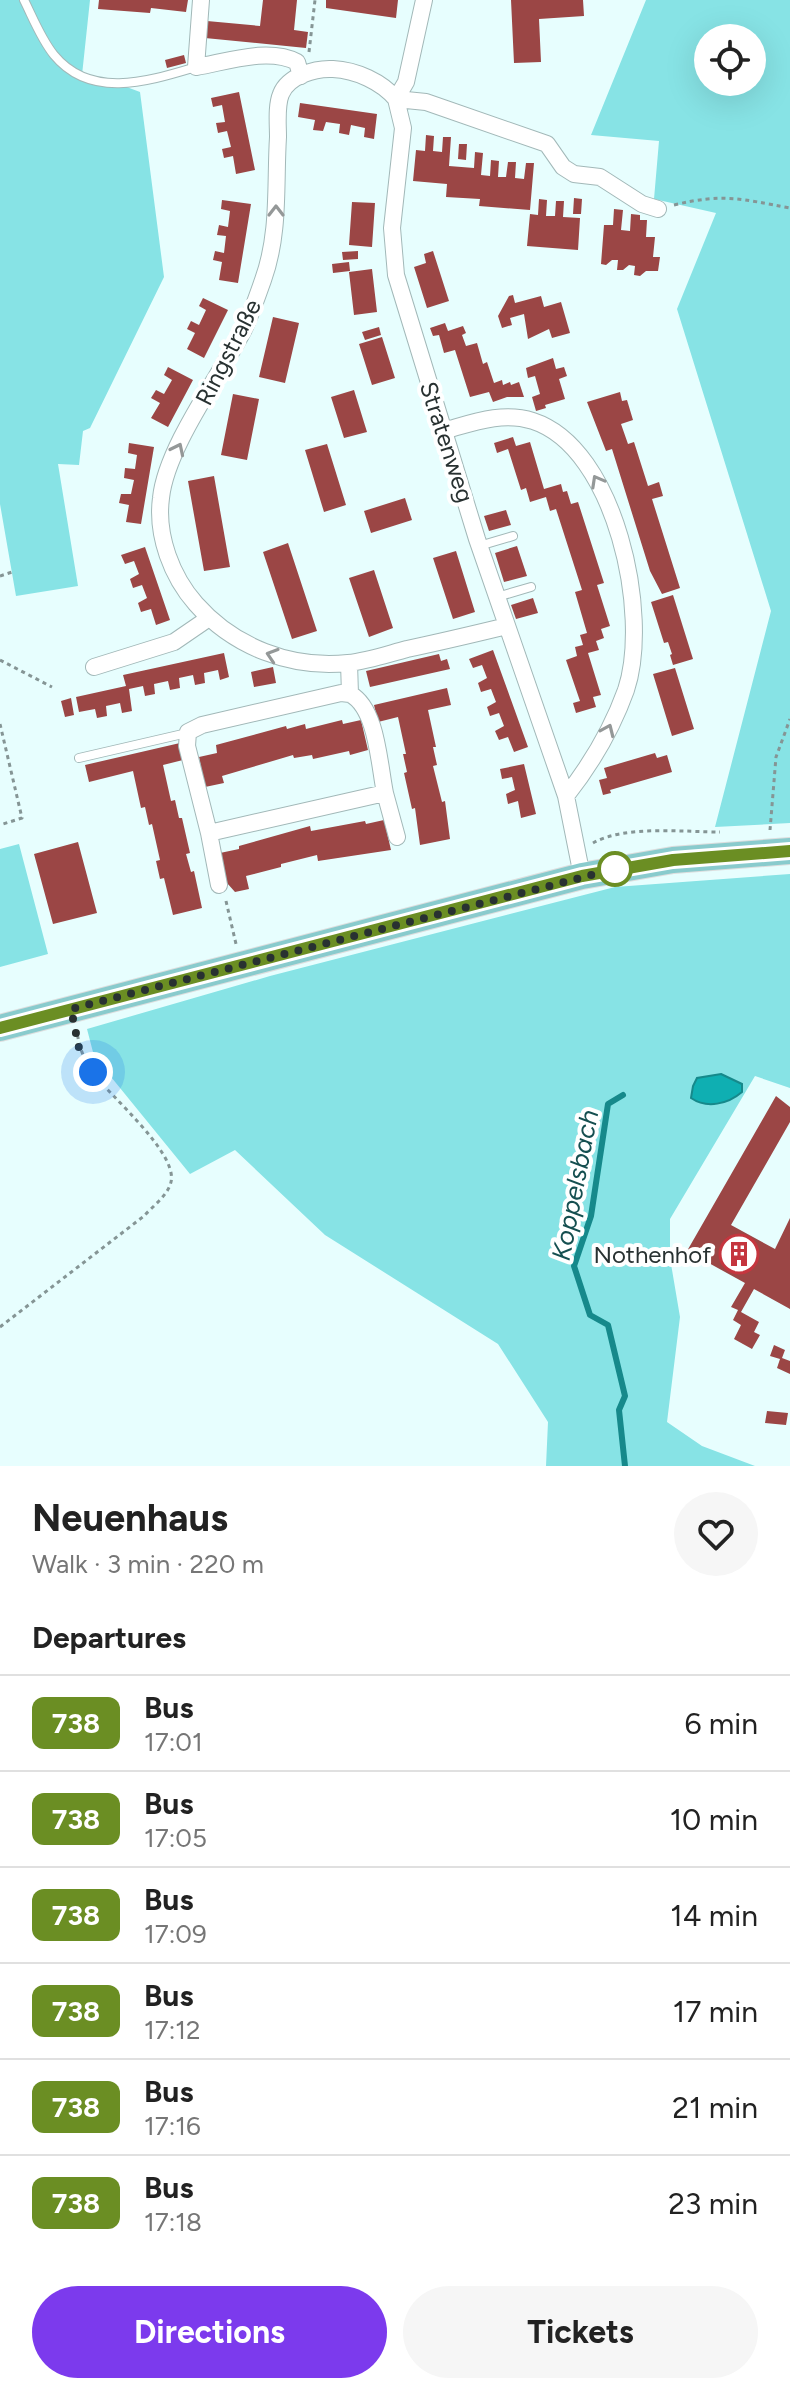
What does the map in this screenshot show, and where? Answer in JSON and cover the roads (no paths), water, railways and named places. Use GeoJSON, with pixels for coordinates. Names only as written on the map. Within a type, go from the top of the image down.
{"type":"FeatureCollection","features":[{"type":"Feature","properties":{"kind":"main road"},"geometry":{"type":"LineString","coordinates":[[0,1028],[580,864],[673,860],[785,840]]}},
{"type":"Feature","properties":{"kind":"street"},"geometry":{"type":"LineString","coordinates":[[201,0],[196,67],[276,56],[297,62],[308,73],[338,69],[363,76],[388,90],[396,99],[426,102],[547,144],[563,167],[574,174],[600,177],[642,204],[658,209]]}},
{"type":"Feature","properties":{"kind":"street","name":"Stratenweg"},"geometry":{"type":"LineString","coordinates":[[424,0],[406,82],[396,99],[403,128],[392,228],[396,275],[479,546],[566,796],[580,864]]}},
{"type":"Feature","properties":{"kind":"street","name":"Ringstraße"},"geometry":{"type":"LineString","coordinates":[[308,73],[287,86],[281,94],[276,227],[265,276],[244,328],[176,452],[161,499],[168,559],[184,591],[209,618],[231,635],[272,655],[311,664],[349,663],[507,626]]}},
{"type":"Feature","properties":{"kind":"street"},"geometry":{"type":"LineString","coordinates":[[443,431],[494,417],[529,419],[544,425],[556,432],[596,476],[616,522],[633,615],[631,661],[626,688],[594,761],[566,796]]}},
{"type":"Feature","properties":{"kind":"street"},"geometry":{"type":"LineString","coordinates":[[94,667],[174,642],[209,618]]}},
{"type":"Feature","properties":{"kind":"street"},"geometry":{"type":"LineString","coordinates":[[349,663],[350,694]]}},
{"type":"Feature","properties":{"kind":"street"},"geometry":{"type":"LineString","coordinates":[[219,885],[187,746],[188,732],[202,725],[341,693],[360,699],[368,711],[397,837]]}},
{"type":"Feature","properties":{"kind":"street"},"geometry":{"type":"LineString","coordinates":[[209,833],[385,793]]}},
{"type":"Feature","properties":{"kind":"lane"},"geometry":{"type":"LineString","coordinates":[[24,0],[53,54],[91,80],[118,85],[144,82],[196,67]]}},
{"type":"Feature","properties":{"kind":"lane"},"geometry":{"type":"LineString","coordinates":[[479,546],[513,536]]}},
{"type":"Feature","properties":{"kind":"lane"},"geometry":{"type":"LineString","coordinates":[[497,597],[531,587]]}},
{"type":"Feature","properties":{"kind":"lane"},"geometry":{"type":"LineString","coordinates":[[79,758],[188,732]]}},
{"type":"Feature","properties":{"kind":"waterway","name":"Koppelsbach"},"geometry":{"type":"LineString","coordinates":[[623,1095],[608,1104],[591,1216],[574,1266],[590,1315],[608,1325],[625,1396],[619,1410],[625,1466]]}},
{"type":"Feature","properties":{"kind":"place","name":"Nothenhof"},"geometry":{"type":"Point","coordinates":[739,1254]}}]}
